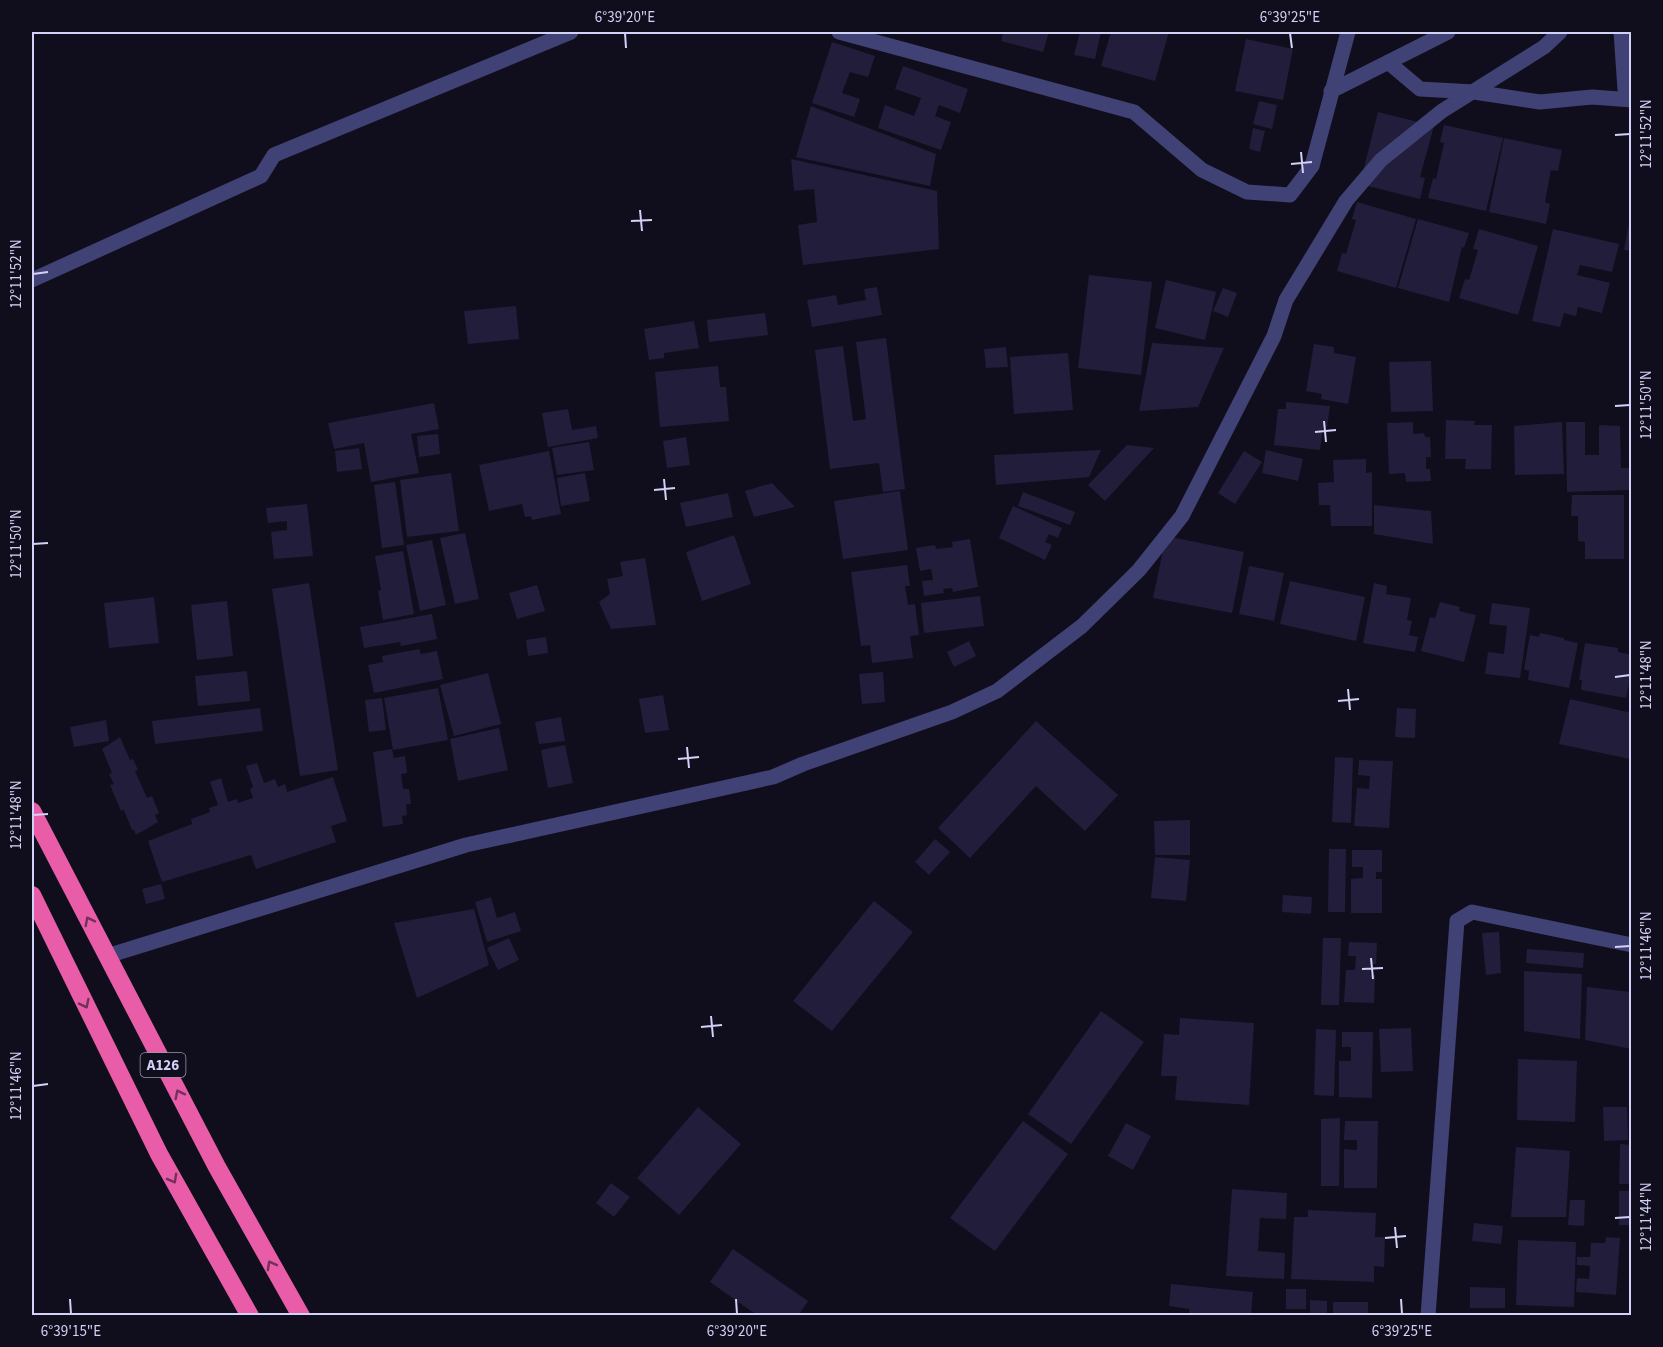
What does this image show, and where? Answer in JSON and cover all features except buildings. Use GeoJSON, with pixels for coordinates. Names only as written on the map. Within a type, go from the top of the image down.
{"type":"FeatureCollection","features":[{"type":"Feature","properties":{"kind":"highway","name":"A126"},"geometry":{"type":"LineString","coordinates":[[32,811],[217,1167],[301,1316]]}},
{"type":"Feature","properties":{"kind":"highway","name":"A126"},"geometry":{"type":"LineString","coordinates":[[32,896],[159,1154],[250,1316]]}},
{"type":"Feature","properties":{"kind":"street"},"geometry":{"type":"LineString","coordinates":[[32,280],[261,176],[274,155],[571,32]]}},
{"type":"Feature","properties":{"kind":"street"},"geometry":{"type":"LineString","coordinates":[[839,32],[1134,112],[1202,170],[1246,192],[1290,195],[1312,166],[1348,32]]}},
{"type":"Feature","properties":{"kind":"street"},"geometry":{"type":"LineString","coordinates":[[1331,91],[1448,32]]}},
{"type":"Feature","properties":{"kind":"street"},"geometry":{"type":"LineString","coordinates":[[107,956],[466,845],[773,777],[803,764],[952,712],[998,692],[1082,626],[1139,570],[1182,516],[1274,336],[1286,300],[1346,201],[1381,160],[1442,111],[1544,47],[1560,32]]}},
{"type":"Feature","properties":{"kind":"street"},"geometry":{"type":"LineString","coordinates":[[1621,32],[1625,90],[1632,98]]}},
{"type":"Feature","properties":{"kind":"street"},"geometry":{"type":"LineString","coordinates":[[1388,63],[1420,89],[1474,92],[1540,102],[1592,97],[1632,98]]}},
{"type":"Feature","properties":{"kind":"street"},"geometry":{"type":"LineString","coordinates":[[1428,1316],[1457,921],[1472,912],[1632,945]]}}]}
